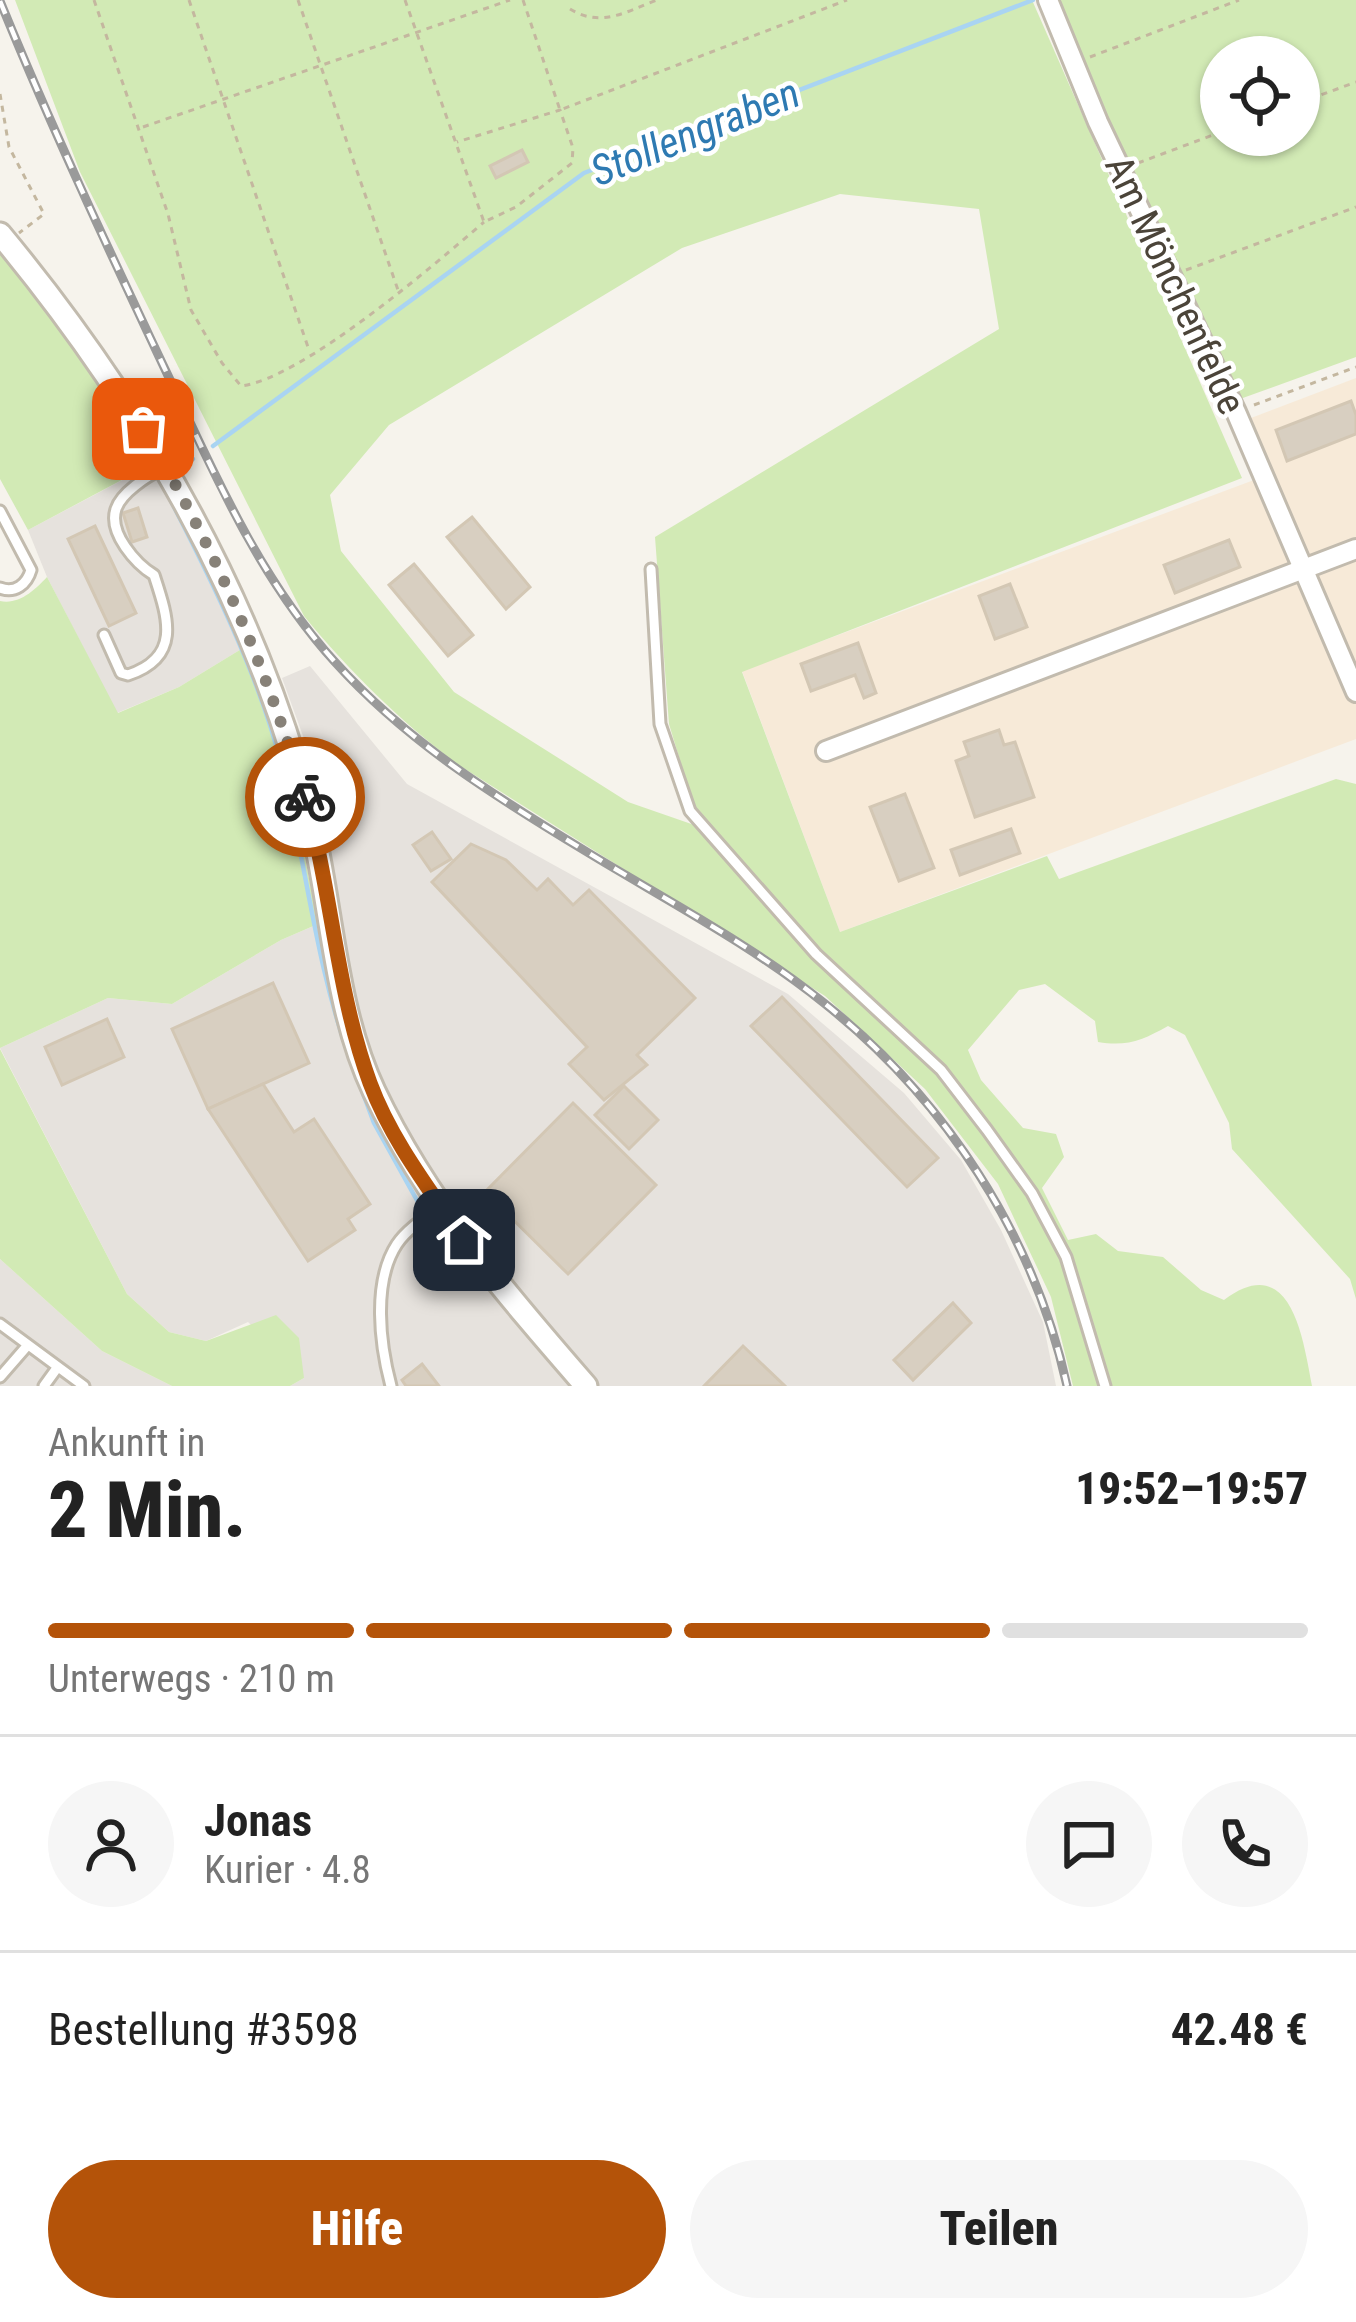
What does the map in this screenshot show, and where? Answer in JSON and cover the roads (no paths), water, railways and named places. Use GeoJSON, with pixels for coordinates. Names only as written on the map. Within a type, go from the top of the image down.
{"type":"FeatureCollection","features":[{"type":"Feature","properties":{"kind":"street","name":"Am Mönchenfelde"},"geometry":{"type":"LineString","coordinates":[[1048,0],[1072,64],[1236,412],[1355,684]]}},
{"type":"Feature","properties":{"kind":"street"},"geometry":{"type":"LineString","coordinates":[[4,238],[120,391],[219,567],[273,692],[308,810],[348,1008],[371,1086],[413,1168],[488,1273],[586,1386]]}},
{"type":"Feature","properties":{"kind":"street"},"geometry":{"type":"LineString","coordinates":[[826,751],[1356,549]]}},
{"type":"Feature","properties":{"kind":"lane"},"geometry":{"type":"LineString","coordinates":[[104,635],[121,673],[128,675],[153,663],[163,650],[166,616],[154,575],[133,562],[116,522],[116,509],[124,497],[166,467]]}},
{"type":"Feature","properties":{"kind":"lane"},"geometry":{"type":"LineString","coordinates":[[0,511],[31,570],[19,587],[0,588]]}},
{"type":"Feature","properties":{"kind":"lane"},"geometry":{"type":"LineString","coordinates":[[0,535],[7,524]]}},
{"type":"Feature","properties":{"kind":"lane"},"geometry":{"type":"LineString","coordinates":[[651,568],[660,724],[690,811],[816,954],[941,1070],[1021,1177],[1066,1257],[1105,1386]]}},
{"type":"Feature","properties":{"kind":"lane"},"geometry":{"type":"LineString","coordinates":[[391,1386],[385,1364],[382,1283],[396,1245],[441,1206]]}},
{"type":"Feature","properties":{"kind":"lane"},"geometry":{"type":"LineString","coordinates":[[0,1324],[84,1386]]}},
{"type":"Feature","properties":{"kind":"lane"},"geometry":{"type":"LineString","coordinates":[[0,1377],[27,1346]]}},
{"type":"Feature","properties":{"kind":"lane"},"geometry":{"type":"LineString","coordinates":[[44,1386],[57,1368]]}},
{"type":"Feature","properties":{"kind":"waterway","name":"Stollengraben"},"geometry":{"type":"LineString","coordinates":[[213,446],[584,173],[1033,0]]}},
{"type":"Feature","properties":{"kind":"waterway","name":"Stollengraben"},"geometry":{"type":"LineString","coordinates":[[183,464],[193,459]]}},
{"type":"Feature","properties":{"kind":"waterway","name":"Stollengraben"},"geometry":{"type":"LineString","coordinates":[[171,501],[233,629],[272,730],[319,949],[350,1059]]}},
{"type":"Feature","properties":{"kind":"waterway","name":"Stollengraben"},"geometry":{"type":"LineString","coordinates":[[354,1069],[374,1123],[419,1204]]}},
{"type":"Feature","properties":{"kind":"railway"},"geometry":{"type":"LineString","coordinates":[[0,1],[218,482],[259,557],[307,629],[363,691],[422,743],[486,789],[768,962],[868,1041],[945,1127],[1008,1224],[1052,1330],[1067,1386]]}}]}
